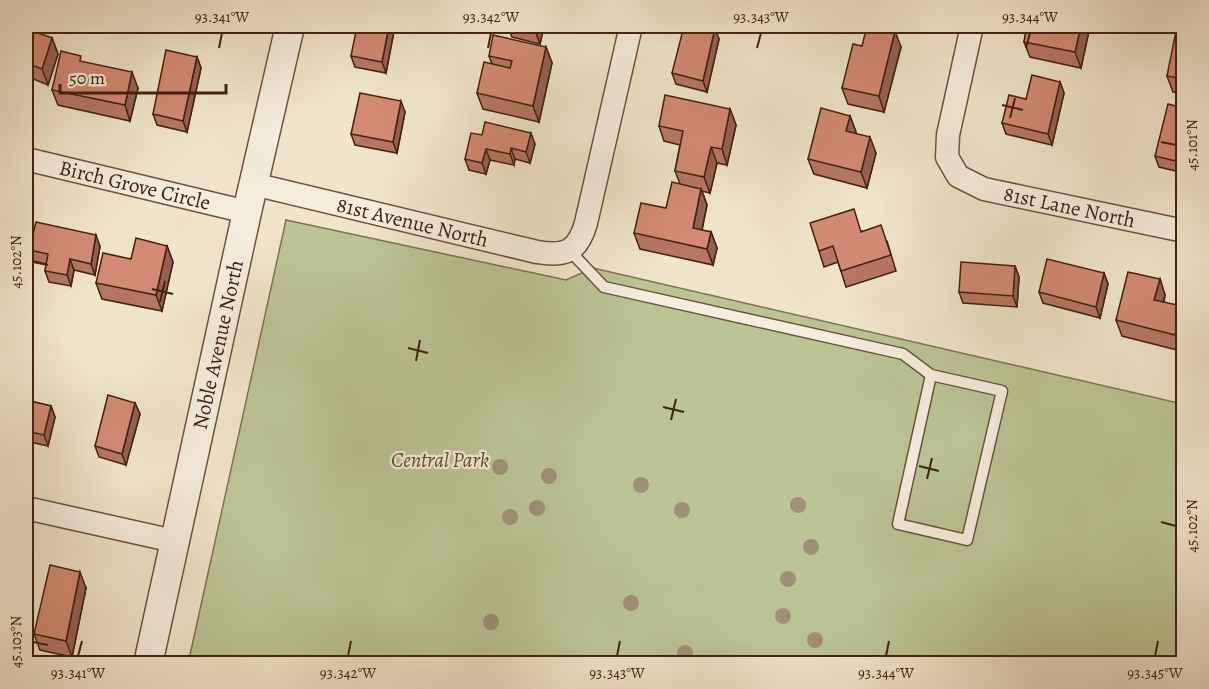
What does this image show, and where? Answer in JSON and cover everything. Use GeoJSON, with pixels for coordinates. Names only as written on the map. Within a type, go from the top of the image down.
{"type":"FeatureCollection","features":[{"type":"Feature","properties":{"kind":"street","name":"Noble Avenue North"},"geometry":{"type":"LineString","coordinates":[[148,663],[290,26]]}},
{"type":"Feature","properties":{"kind":"street"},"geometry":{"type":"LineString","coordinates":[[570,251],[582,239],[631,26]]}},
{"type":"Feature","properties":{"kind":"street","name":"81st Lane North"},"geometry":{"type":"LineString","coordinates":[[972,26],[948,135],[947,157],[958,176],[984,189],[1184,231]]}},
{"type":"Feature","properties":{"kind":"street","name":"Birch Grove Circle"},"geometry":{"type":"LineString","coordinates":[[26,159],[247,212]]}},
{"type":"Feature","properties":{"kind":"street","name":"81st Avenue North"},"geometry":{"type":"LineString","coordinates":[[253,184],[537,252],[555,255],[570,251]]}},
{"type":"Feature","properties":{"kind":"street"},"geometry":{"type":"LineString","coordinates":[[26,508],[174,541]]}},
{"type":"Feature","properties":{"kind":"lane"},"geometry":{"type":"LineString","coordinates":[[570,251],[604,287],[903,354],[931,375],[1002,392],[967,540],[898,524],[931,375]]}},
{"type":"Feature","properties":{"kind":"green space","name":"Central Park"},"geometry":{"type":"Polygon","coordinates":[[[286,220],[566,280],[593,268],[1183,404],[1183,663],[188,664],[286,220]]]}},
{"type":"Feature","properties":{"kind":"building"},"geometry":{"type":"Polygon","coordinates":[[[357,26],[389,26],[382,62],[351,56],[357,26]]]}},
{"type":"Feature","properties":{"kind":"building"},"geometry":{"type":"Polygon","coordinates":[[[684,26],[715,28],[703,81],[672,73],[684,26]]]}},
{"type":"Feature","properties":{"kind":"building"},"geometry":{"type":"Polygon","coordinates":[[[867,26],[895,31],[879,96],[842,88],[853,44],[862,46],[867,26]]]}},
{"type":"Feature","properties":{"kind":"building"},"geometry":{"type":"Polygon","coordinates":[[[1027,26],[1081,26],[1075,52],[1024,42],[1027,26]]]}},
{"type":"Feature","properties":{"kind":"building"},"geometry":{"type":"Polygon","coordinates":[[[1177,26],[1184,26],[1184,79],[1167,76],[1177,26]]]}},
{"type":"Feature","properties":{"kind":"building"},"geometry":{"type":"Polygon","coordinates":[[[26,29],[52,38],[42,69],[26,63],[26,29]]]}},
{"type":"Feature","properties":{"kind":"building"},"geometry":{"type":"Polygon","coordinates":[[[493,35],[546,47],[533,106],[477,93],[484,62],[510,68],[512,61],[489,56],[493,35]]]}},
{"type":"Feature","properties":{"kind":"building"},"geometry":{"type":"Polygon","coordinates":[[[166,50],[197,57],[183,121],[153,114],[166,50]]]}},
{"type":"Feature","properties":{"kind":"building"},"geometry":{"type":"Polygon","coordinates":[[[61,51],[81,56],[80,61],[132,72],[125,105],[52,90],[61,51]]]}},
{"type":"Feature","properties":{"kind":"building"},"geometry":{"type":"Polygon","coordinates":[[[1032,75],[1060,82],[1048,134],[1002,123],[1009,95],[1026,99],[1032,75]]]}},
{"type":"Feature","properties":{"kind":"building"},"geometry":{"type":"Polygon","coordinates":[[[360,93],[401,101],[393,142],[351,134],[360,93]]]}},
{"type":"Feature","properties":{"kind":"building"},"geometry":{"type":"Polygon","coordinates":[[[665,95],[730,109],[722,149],[711,147],[704,177],[675,171],[683,131],[659,126],[665,95]]]}},
{"type":"Feature","properties":{"kind":"building"},"geometry":{"type":"Polygon","coordinates":[[[1168,104],[1184,108],[1184,163],[1155,156],[1168,104]]]}},
{"type":"Feature","properties":{"kind":"building"},"geometry":{"type":"Polygon","coordinates":[[[821,108],[850,116],[846,131],[870,137],[861,172],[808,159],[821,108]]]}},
{"type":"Feature","properties":{"kind":"building"},"geometry":{"type":"Polygon","coordinates":[[[485,122],[531,133],[526,152],[511,148],[510,154],[486,149],[482,163],[465,159],[471,133],[482,135],[485,122]]]}},
{"type":"Feature","properties":{"kind":"building"},"geometry":{"type":"Polygon","coordinates":[[[672,182],[701,189],[693,228],[711,232],[707,249],[634,233],[641,203],[666,208],[672,182]]]}},
{"type":"Feature","properties":{"kind":"building"},"geometry":{"type":"Polygon","coordinates":[[[854,209],[861,232],[881,225],[891,255],[841,271],[833,246],[819,251],[810,223],[854,209]]]}},
{"type":"Feature","properties":{"kind":"building"},"geometry":{"type":"Polygon","coordinates":[[[36,222],[96,235],[91,264],[70,259],[67,275],[45,271],[48,254],[29,250],[36,222]]]}},
{"type":"Feature","properties":{"kind":"building"},"geometry":{"type":"Polygon","coordinates":[[[136,238],[167,246],[156,295],[96,283],[103,253],[131,259],[136,238]]]}},
{"type":"Feature","properties":{"kind":"building"},"geometry":{"type":"Polygon","coordinates":[[[1047,259],[1104,273],[1096,307],[1039,292],[1047,259]]]}},
{"type":"Feature","properties":{"kind":"building"},"geometry":{"type":"Polygon","coordinates":[[[961,262],[1015,266],[1013,296],[959,292],[961,262]]]}},
{"type":"Feature","properties":{"kind":"building"},"geometry":{"type":"Polygon","coordinates":[[[1128,272],[1160,279],[1154,300],[1182,306],[1175,335],[1116,320],[1128,272]]]}},
{"type":"Feature","properties":{"kind":"building"},"geometry":{"type":"Polygon","coordinates":[[[108,395],[135,403],[122,454],[95,446],[108,395]]]}},
{"type":"Feature","properties":{"kind":"building"},"geometry":{"type":"Polygon","coordinates":[[[26,400],[51,406],[44,435],[26,431],[26,400]]]}},
{"type":"Feature","properties":{"kind":"building"},"geometry":{"type":"Polygon","coordinates":[[[50,565],[80,572],[66,641],[34,634],[50,565]]]}}]}
